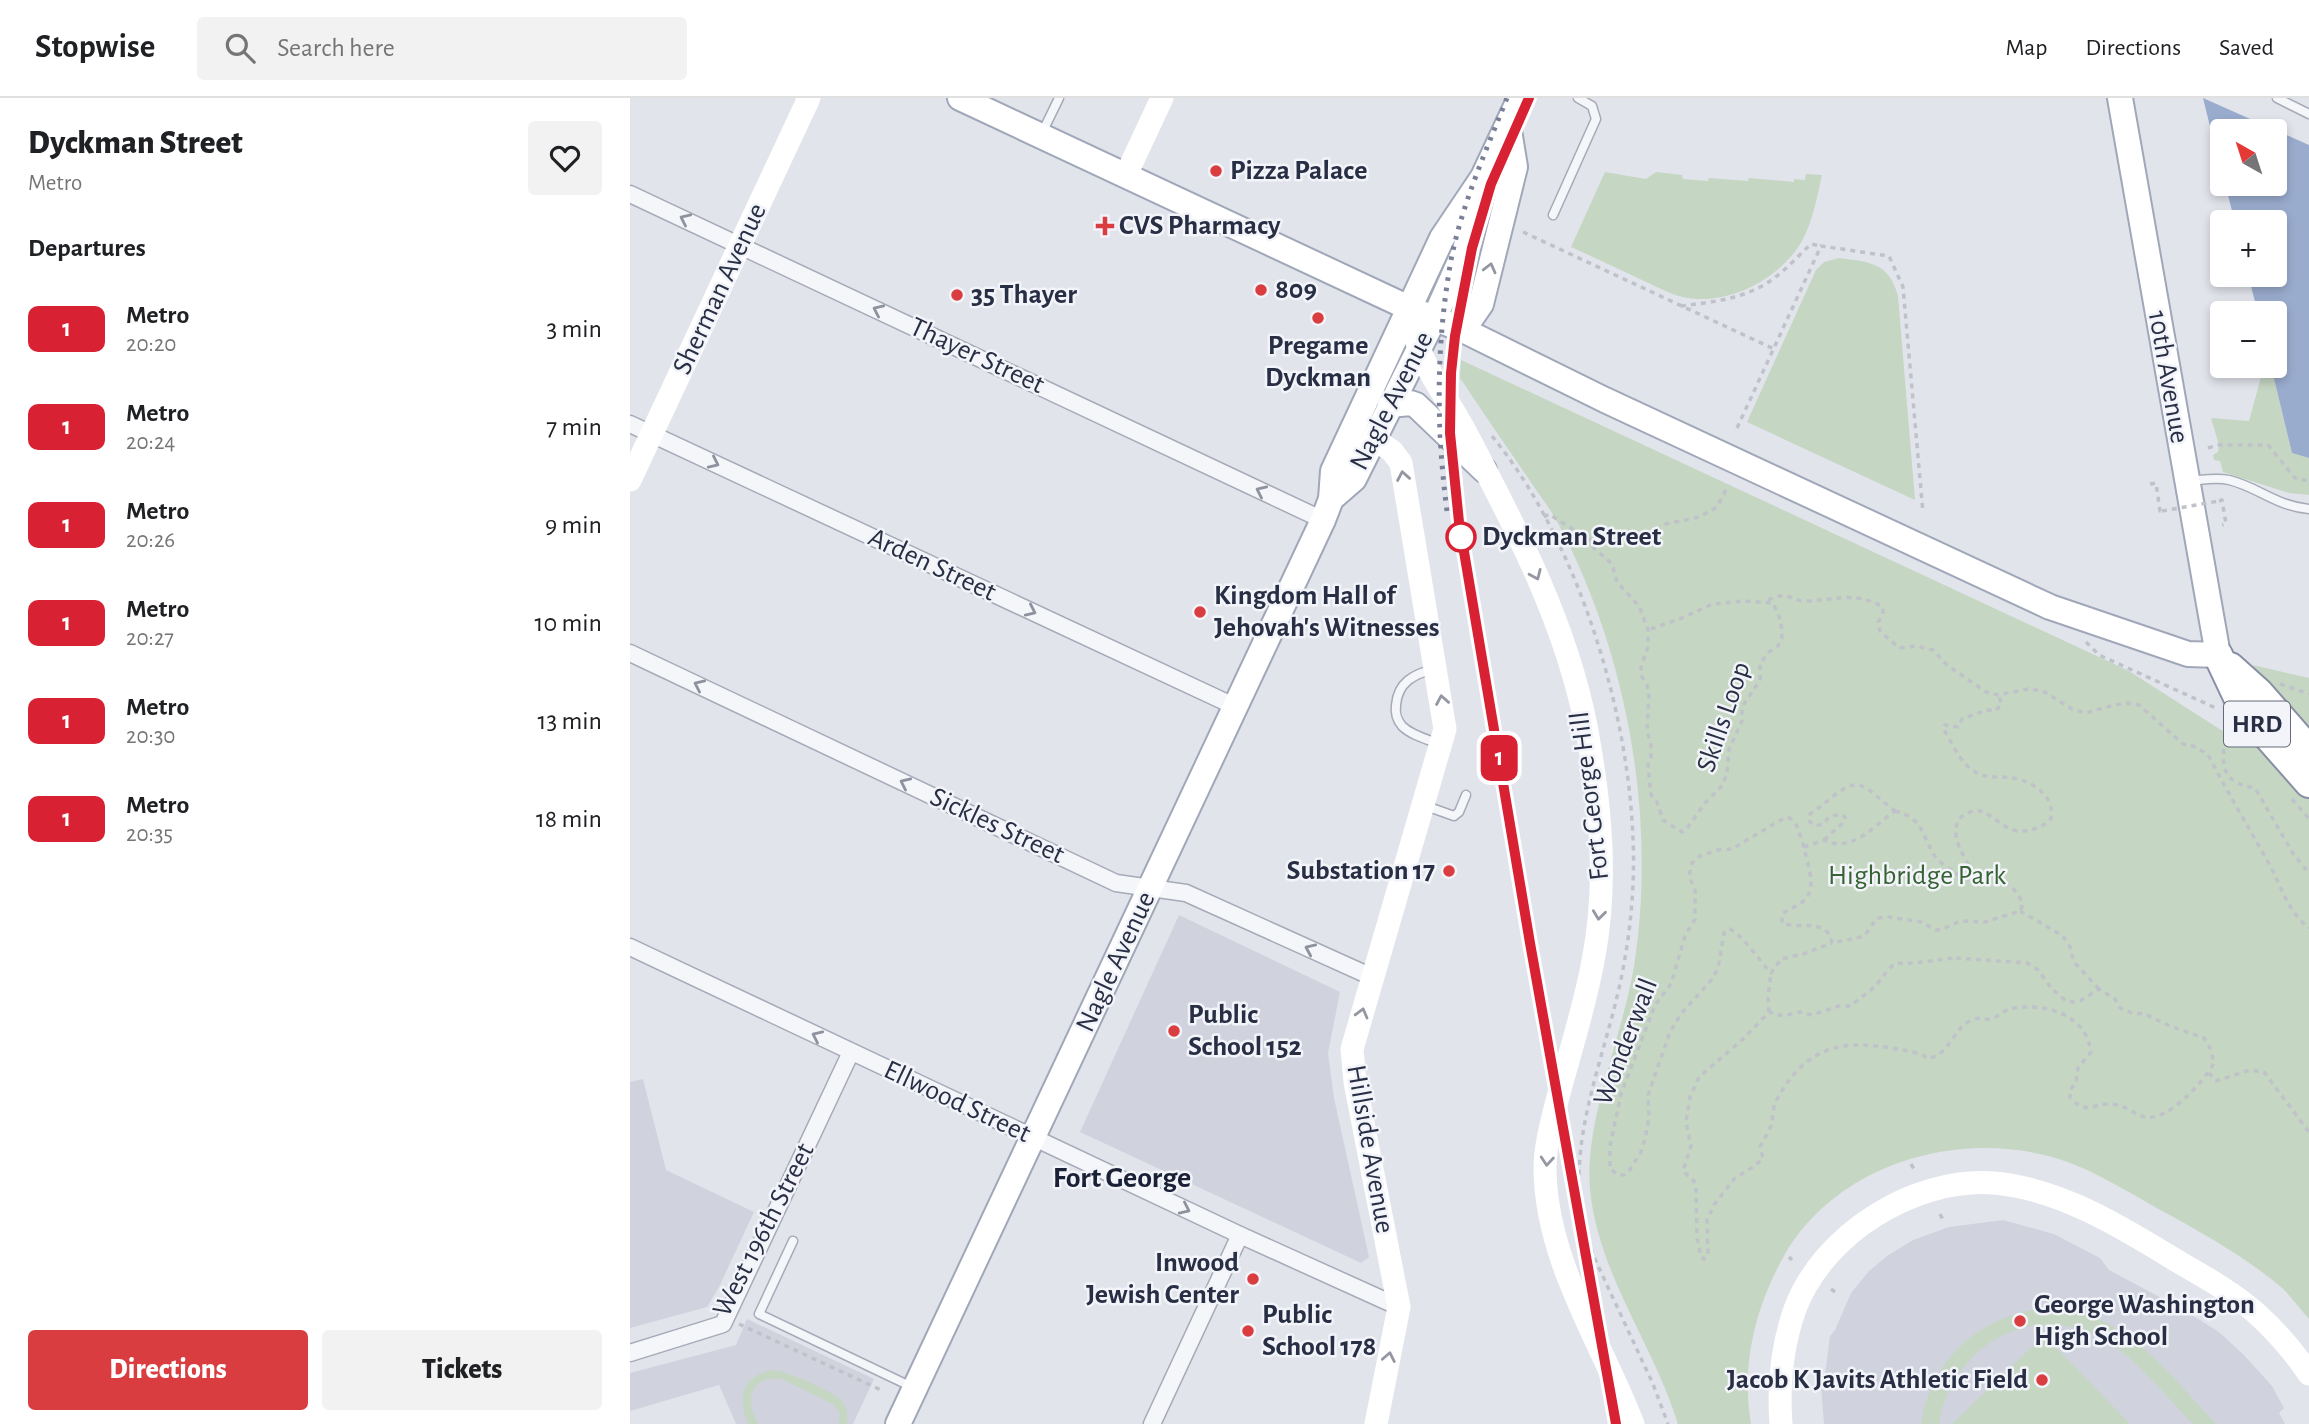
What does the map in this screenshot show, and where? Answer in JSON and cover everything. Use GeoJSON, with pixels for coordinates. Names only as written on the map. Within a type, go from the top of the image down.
{"type":"FeatureCollection","features":[{"type":"Feature","properties":{"kind":"highway","name":"HRD"},"geometry":{"type":"LineString","coordinates":[[2218,655],[2259,693],[2309,750]]}},
{"type":"Feature","properties":{"kind":"highway","name":"HRD"},"geometry":{"type":"LineString","coordinates":[[2218,655],[2243,708],[2309,783]]}},
{"type":"Feature","properties":{"kind":"main road","name":"Sherman Avenue"},"geometry":{"type":"LineString","coordinates":[[630,480],[809,98]]}},
{"type":"Feature","properties":{"kind":"main road"},"geometry":{"type":"LineString","coordinates":[[960,98],[1409,308],[1467,332],[1605,400],[2050,607],[2188,654],[2218,655]]}},
{"type":"Feature","properties":{"kind":"main road"},"geometry":{"type":"LineString","coordinates":[[1126,176],[1162,98]]}},
{"type":"Feature","properties":{"kind":"main road","name":"Nagle Avenue"},"geometry":{"type":"LineString","coordinates":[[1327,510],[1333,471],[1409,308],[1442,238],[1483,177],[1520,98]]}},
{"type":"Feature","properties":{"kind":"main road","name":"10th Avenue"},"geometry":{"type":"LineString","coordinates":[[2120,98],[2218,655]]}},
{"type":"Feature","properties":{"kind":"main road","name":"Nagle Avenue"},"geometry":{"type":"LineString","coordinates":[[1467,332],[1480,304],[1515,167],[1508,124]]}},
{"type":"Feature","properties":{"kind":"main road","name":"Nagle Avenue"},"geometry":{"type":"LineString","coordinates":[[898,1424],[1327,510],[1354,479],[1434,319],[1465,250],[1483,177]]}},
{"type":"Feature","properties":{"kind":"main road","name":"Fort George Hill"},"geometry":{"type":"LineString","coordinates":[[1409,308],[1419,349],[1534,569],[1570,663],[1587,731],[1598,813],[1603,883],[1593,961],[1552,1121],[1545,1167],[1550,1222],[1564,1270],[1617,1382],[1633,1424]]}},
{"type":"Feature","properties":{"kind":"main road"},"geometry":{"type":"LineString","coordinates":[[1390,405],[1416,405],[1484,470]]}},
{"type":"Feature","properties":{"kind":"main road","name":"Hillside Avenue"},"geometry":{"type":"LineString","coordinates":[[1374,439],[1392,451],[1401,463],[1445,719],[1441,744],[1352,1049],[1355,1082],[1399,1307],[1377,1424]]}},
{"type":"Feature","properties":{"kind":"main road"},"geometry":{"type":"LineString","coordinates":[[1781,1424],[1781,1370],[1787,1338],[1796,1309],[1822,1263],[1846,1237],[1894,1204],[1927,1192],[1963,1185],[1993,1183],[2034,1191],[2096,1214],[2141,1238],[2220,1286],[2255,1312],[2295,1353],[2309,1374]]}},
{"type":"Feature","properties":{"kind":"street","name":"Thayer Street"},"geometry":{"type":"LineString","coordinates":[[630,194],[1327,510]]}},
{"type":"Feature","properties":{"kind":"street","name":"Arden Street"},"geometry":{"type":"LineString","coordinates":[[630,424],[1234,706]]}},
{"type":"Feature","properties":{"kind":"street","name":"Sickles Street"},"geometry":{"type":"LineString","coordinates":[[630,653],[1116,883],[1186,893],[1372,977]]}},
{"type":"Feature","properties":{"kind":"street","name":"Ellwood Street"},"geometry":{"type":"LineString","coordinates":[[630,947],[1240,1235],[1399,1307]]}},
{"type":"Feature","properties":{"kind":"street","name":"West 196th Street"},"geometry":{"type":"LineString","coordinates":[[630,1353],[723,1324],[851,1052]]}},
{"type":"Feature","properties":{"kind":"street"},"geometry":{"type":"LineString","coordinates":[[1152,1424],[1240,1235]]}},
{"type":"Feature","properties":{"kind":"lane"},"geometry":{"type":"LineString","coordinates":[[1041,136],[1059,98]]}},
{"type":"Feature","properties":{"kind":"lane"},"geometry":{"type":"LineString","coordinates":[[1553,215],[1596,120],[1592,106],[1578,98]]}},
{"type":"Feature","properties":{"kind":"lane"},"geometry":{"type":"LineString","coordinates":[[2277,98],[2309,114]]}},
{"type":"Feature","properties":{"kind":"lane"},"geometry":{"type":"LineString","coordinates":[[2186,481],[2228,480],[2274,501],[2294,508],[2309,509]]}},
{"type":"Feature","properties":{"kind":"lane"},"geometry":{"type":"LineString","coordinates":[[1437,668],[1417,674],[1405,682],[1396,699],[1395,713],[1404,729],[1441,744]]}},
{"type":"Feature","properties":{"kind":"lane"},"geometry":{"type":"LineString","coordinates":[[1423,805],[1454,816],[1459,813],[1466,795]]}},
{"type":"Feature","properties":{"kind":"lane"},"geometry":{"type":"LineString","coordinates":[[793,1241],[758,1314],[915,1388]]}},
{"type":"Feature","properties":{"kind":"path"},"geometry":{"type":"LineString","coordinates":[[1523,232],[1774,349]]}},
{"type":"Feature","properties":{"kind":"path"},"geometry":{"type":"LineString","coordinates":[[1681,306],[1724,300],[1753,292],[1772,281],[1811,244],[1889,256],[1903,287],[1923,513]]}},
{"type":"Feature","properties":{"kind":"path"},"geometry":{"type":"LineString","coordinates":[[1737,428],[1821,246]]}},
{"type":"Feature","properties":{"kind":"path"},"geometry":{"type":"LineString","coordinates":[[1436,379],[1467,332]]}},
{"type":"Feature","properties":{"kind":"path"},"geometry":{"type":"LineString","coordinates":[[2208,448],[2219,445],[2268,445],[2295,478],[2309,481]]}},
{"type":"Feature","properties":{"kind":"path"},"geometry":{"type":"LineString","coordinates":[[2150,484],[2156,483],[2160,512],[2222,500],[2226,524],[2221,525]]}},
{"type":"Feature","properties":{"kind":"path"},"geometry":{"type":"LineString","coordinates":[[1587,540],[1652,532],[1666,524],[1699,517],[1717,507],[1727,490]]}},
{"type":"Feature","properties":{"kind":"path"},"geometry":{"type":"LineString","coordinates":[[1544,517],[1549,514],[1556,517],[1587,540],[1594,550],[1612,564],[1617,582],[1639,606],[1648,630],[1712,604],[1766,601],[1787,595],[1803,601],[1856,597],[1883,607],[1883,614],[1878,622],[1880,631],[1899,648],[1916,646],[1933,650],[1947,665],[1986,692],[1998,695],[2028,690],[2043,691],[2072,709],[2086,713],[2114,705],[2140,705],[2183,744],[2196,747],[2208,755],[2269,863],[2286,901],[2298,919],[2309,929]]}},
{"type":"Feature","properties":{"kind":"path","name":"Skills Loop"},"geometry":{"type":"LineString","coordinates":[[1648,630],[1648,647],[1641,667],[1649,696],[1647,722],[1652,751],[1648,765],[1649,784],[1651,795],[1657,802],[1663,820],[1682,832],[1723,785],[1729,749],[1742,721],[1742,707],[1760,680],[1760,664],[1782,638],[1781,621],[1776,607],[1766,601]]}},
{"type":"Feature","properties":{"kind":"path"},"geometry":{"type":"LineString","coordinates":[[2079,636],[2099,655],[2223,711]]}},
{"type":"Feature","properties":{"kind":"path"},"geometry":{"type":"LineString","coordinates":[[1979,882],[1956,840],[1958,820],[1967,812],[1979,811],[2010,829],[2019,831],[2042,826],[2050,821],[2052,815],[2049,800],[2036,786],[2017,778],[1991,778],[1976,772],[1958,756],[1956,747],[1943,728],[1945,724],[1958,727],[1962,719],[1987,710],[1995,711],[2002,704],[1998,695]]}},
{"type":"Feature","properties":{"kind":"path"},"geometry":{"type":"LineString","coordinates":[[2238,735],[2224,748],[2222,765],[2229,777],[2244,786],[2255,788],[2294,855],[2309,873]]}},
{"type":"Feature","properties":{"kind":"path"},"geometry":{"type":"LineString","coordinates":[[1832,943],[1831,937],[1823,929],[1812,924],[1798,927],[1783,923],[1782,914],[1800,904],[1809,896],[1812,888],[1804,847],[1824,840],[1844,822],[1845,817],[1840,814],[1829,817],[1823,824],[1816,826],[1810,822],[1808,815],[1846,786],[1854,784],[1864,787],[1895,810],[1916,820],[1934,856],[1965,879],[2008,883],[2023,904],[2020,911]]}},
{"type":"Feature","properties":{"kind":"path"},"geometry":{"type":"LineString","coordinates":[[1824,840],[1843,845],[1854,842],[1895,810]]}},
{"type":"Feature","properties":{"kind":"path","name":"Wonderwall"},"geometry":{"type":"LineString","coordinates":[[1771,973],[1738,933],[1730,929],[1724,933],[1714,977],[1681,1014],[1657,1063],[1648,1095],[1649,1117],[1641,1152],[1629,1171],[1624,1175],[1616,1174],[1610,1168],[1610,1146],[1621,1094],[1655,1005],[1671,984],[1685,936],[1695,919],[1695,890],[1689,876],[1692,863],[1700,856],[1732,849],[1784,818],[1790,818],[1797,827],[1804,847]]}},
{"type":"Feature","properties":{"kind":"path"},"geometry":{"type":"LineString","coordinates":[[2020,911],[2063,936],[2070,947],[2074,962],[2099,989],[2115,999],[2120,1008],[2132,1013],[2146,1014],[2170,1027],[2204,1038],[2214,1063],[2183,1100],[2157,1117],[2143,1117],[2129,1108],[2109,1104],[2089,1109],[2078,1106],[2070,1098],[2078,1068],[2091,1052],[2090,1041],[2071,1017],[2057,1011],[2029,1006],[2007,1010],[1990,1019],[1973,1018],[1956,1032],[1938,1056],[1931,1058],[1875,1046],[1842,1045],[1817,1052],[1804,1063],[1774,1103],[1771,1125],[1760,1147],[1763,1158],[1756,1166],[1734,1179],[1714,1205],[1707,1220],[1708,1255],[1704,1259],[1701,1258],[1697,1237],[1696,1189],[1694,1181],[1683,1171],[1691,1146],[1686,1122],[1690,1097],[1699,1077],[1742,1040],[1769,1012],[1771,973],[1781,959],[1832,943],[1865,935],[1877,918],[1921,922],[1936,930],[1960,921],[1985,922],[2020,911]]}},
{"type":"Feature","properties":{"kind":"path"},"geometry":{"type":"LineString","coordinates":[[1769,1012],[1783,1016],[1800,1012],[1812,1015],[1839,1006],[1851,1006],[1876,986],[1887,969],[1896,963],[1912,965],[1927,960],[1956,958],[2027,963],[2038,970],[2059,994],[2072,1002],[2080,1001],[2099,989]]}},
{"type":"Feature","properties":{"kind":"path"},"geometry":{"type":"LineString","coordinates":[[2208,1073],[2216,1081],[2250,1070],[2264,1072],[2309,1132]]}},
{"type":"Feature","properties":{"kind":"path"},"geometry":{"type":"LineString","coordinates":[[1940,1214],[1944,1222]]}},
{"type":"Feature","properties":{"kind":"path"},"geometry":{"type":"LineString","coordinates":[[1831,1289],[1839,1295]]}},
{"type":"Feature","properties":{"kind":"path"},"geometry":{"type":"LineString","coordinates":[[740,1324],[881,1390]]}},
{"type":"Feature","properties":{"kind":"shaded area"},"geometry":{"type":"Polygon","coordinates":[[[1179,915],[1340,992],[1328,1053],[1334,1098],[1369,1257],[1361,1263],[1080,1132],[1179,915]]]}},
{"type":"Feature","properties":{"kind":"shaded area"},"geometry":{"type":"Polygon","coordinates":[[[643,1079],[666,1170],[754,1212],[707,1307],[630,1328],[630,1082],[643,1079]]]}},
{"type":"Feature","properties":{"kind":"shaded area","name":"George Washington High School"},"geometry":{"type":"Polygon","coordinates":[[[2003,1220],[2054,1234],[2100,1258],[2109,1270],[2219,1332],[2272,1386],[2284,1408],[2279,1413],[2285,1424],[1824,1424],[1820,1375],[1825,1374],[1830,1336],[1851,1293],[1869,1271],[1913,1240],[1949,1227],[2003,1220]]]}},
{"type":"Feature","properties":{"kind":"shaded area"},"geometry":{"type":"Polygon","coordinates":[[[747,1319],[874,1379],[853,1424],[736,1424],[719,1385],[630,1411],[630,1373],[736,1345],[747,1319]]]}},
{"type":"Feature","properties":{"kind":"green space"},"geometry":{"type":"Polygon","coordinates":[[[1605,172],[1646,179],[1656,172],[1682,175],[1683,179],[1708,181],[1709,178],[1748,181],[1749,178],[1794,182],[1794,179],[1805,180],[1806,174],[1822,175],[1806,233],[1792,255],[1766,278],[1751,287],[1717,298],[1700,299],[1668,292],[1571,247],[1605,172]]]}},
{"type":"Feature","properties":{"kind":"green space"},"geometry":{"type":"Polygon","coordinates":[[[1839,258],[1868,263],[1883,270],[1889,276],[1898,296],[1915,500],[1747,422],[1816,270],[1824,262],[1839,258]]]}},
{"type":"Feature","properties":{"kind":"green space","name":"Highbridge Park"},"geometry":{"type":"Polygon","coordinates":[[[1461,360],[2129,671],[2221,730],[2255,735],[2309,797],[2309,1319],[2281,1287],[2239,1256],[2096,1174],[2052,1157],[2014,1150],[1976,1148],[1938,1152],[1901,1162],[1866,1178],[1834,1198],[1806,1225],[1784,1256],[1765,1296],[1753,1337],[1748,1380],[1751,1424],[1678,1424],[1604,1251],[1590,1190],[1590,1163],[1598,1107],[1629,993],[1640,911],[1642,854],[1639,797],[1631,740],[1619,685],[1584,577],[1552,514],[1460,378],[1461,360]]]}},
{"type":"Feature","properties":{"kind":"green space"},"geometry":{"type":"Polygon","coordinates":[[[2261,378],[2274,378],[2292,453],[2309,458],[2309,495],[2289,493],[2223,472],[2220,461],[2214,460],[2213,455],[2218,452],[2219,445],[2211,418],[2249,421],[2261,378]]]}},
{"type":"Feature","properties":{"kind":"green space"},"geometry":{"type":"Polygon","coordinates":[[[2253,665],[2309,678],[2309,738],[2271,694],[2253,665]]]}},
{"type":"Feature","properties":{"kind":"green space"},"geometry":{"type":"Polygon","coordinates":[[[2051,1307],[2077,1311],[2101,1320],[2123,1333],[2163,1366],[2216,1424],[2193,1424],[2137,1365],[2099,1337],[2072,1327],[2046,1324],[2021,1328],[1997,1338],[1976,1354],[1959,1374],[1946,1397],[1939,1424],[1921,1424],[1936,1378],[1965,1342],[2004,1319],[2026,1311],[2051,1307]]]}},
{"type":"Feature","properties":{"kind":"green space","name":"Jacob K Javits Athletic Field"},"geometry":{"type":"Polygon","coordinates":[[[2044,1335],[2130,1424],[1952,1424],[2044,1335]]]}},
{"type":"Feature","properties":{"kind":"green space"},"geometry":{"type":"Polygon","coordinates":[[[772,1370],[798,1377],[838,1398],[846,1407],[847,1424],[838,1424],[840,1414],[833,1404],[775,1378],[760,1382],[753,1390],[751,1404],[758,1424],[748,1424],[743,1406],[744,1390],[753,1378],[772,1370]]]}},
{"type":"Feature","properties":{"kind":"water"},"geometry":{"type":"Polygon","coordinates":[[[2203,98],[2250,119],[2210,119],[2210,126],[2203,98]]]}},
{"type":"Feature","properties":{"kind":"water"},"geometry":{"type":"Polygon","coordinates":[[[2287,135],[2309,145],[2309,458],[2292,453],[2274,378],[2287,378],[2287,301],[2255,301],[2251,287],[2287,287],[2287,210],[2232,210],[2228,196],[2287,196],[2287,135]]]}},
{"type":"Feature","properties":{"kind":"railway"},"geometry":{"type":"LineString","coordinates":[[1447,511],[1439,417],[1440,354],[1446,291],[1461,219],[1507,98]]}},
{"type":"Feature","properties":{"kind":"railway"},"geometry":{"type":"LineString","coordinates":[[1525,915],[1459,522],[1450,433],[1451,373],[1457,317],[1472,248],[1491,184],[1529,98]]}},
{"type":"Feature","properties":{"kind":"metro line","name":"1"},"geometry":{"type":"LineString","coordinates":[[1529,98],[1491,184],[1472,248],[1457,317],[1451,373],[1450,433],[1459,522],[1530,943],[1616,1424]]}},
{"type":"Feature","properties":{"kind":"place","name":"Pizza Palace"},"geometry":{"type":"Point","coordinates":[1216,171]}},
{"type":"Feature","properties":{"kind":"place","name":"CVS Pharmacy"},"geometry":{"type":"Point","coordinates":[1105,226]}},
{"type":"Feature","properties":{"kind":"place","name":"809"},"geometry":{"type":"Point","coordinates":[1261,290]}},
{"type":"Feature","properties":{"kind":"place","name":"35 Thayer"},"geometry":{"type":"Point","coordinates":[957,295]}},
{"type":"Feature","properties":{"kind":"place","name":"Pregame Dyckman"},"geometry":{"type":"Point","coordinates":[1318,318]}},
{"type":"Feature","properties":{"kind":"place","name":"Dyckman Street"},"geometry":{"type":"Point","coordinates":[1461,537]}},
{"type":"Feature","properties":{"kind":"place","name":"Kingdom Hall of Jehovah's Witnesses"},"geometry":{"type":"Point","coordinates":[1200,612]}},
{"type":"Feature","properties":{"kind":"place","name":"Substation 17"},"geometry":{"type":"Point","coordinates":[1449,871]}},
{"type":"Feature","properties":{"kind":"place","name":"Public School 152"},"geometry":{"type":"Point","coordinates":[1174,1031]}},
{"type":"Feature","properties":{"kind":"place","name":"Inwood Jewish Center"},"geometry":{"type":"Point","coordinates":[1253,1279]}},
{"type":"Feature","properties":{"kind":"place","name":"George Washington High School"},"geometry":{"type":"Point","coordinates":[2020,1321]}},
{"type":"Feature","properties":{"kind":"place","name":"Public School 178"},"geometry":{"type":"Point","coordinates":[1248,1331]}},
{"type":"Feature","properties":{"kind":"place","name":"Jacob K Javits Athletic Field"},"geometry":{"type":"Point","coordinates":[2042,1380]}},
{"type":"Feature","properties":{"kind":"district","name":"Fort George"},"geometry":{"type":"Point","coordinates":[1122,1178]}}]}
